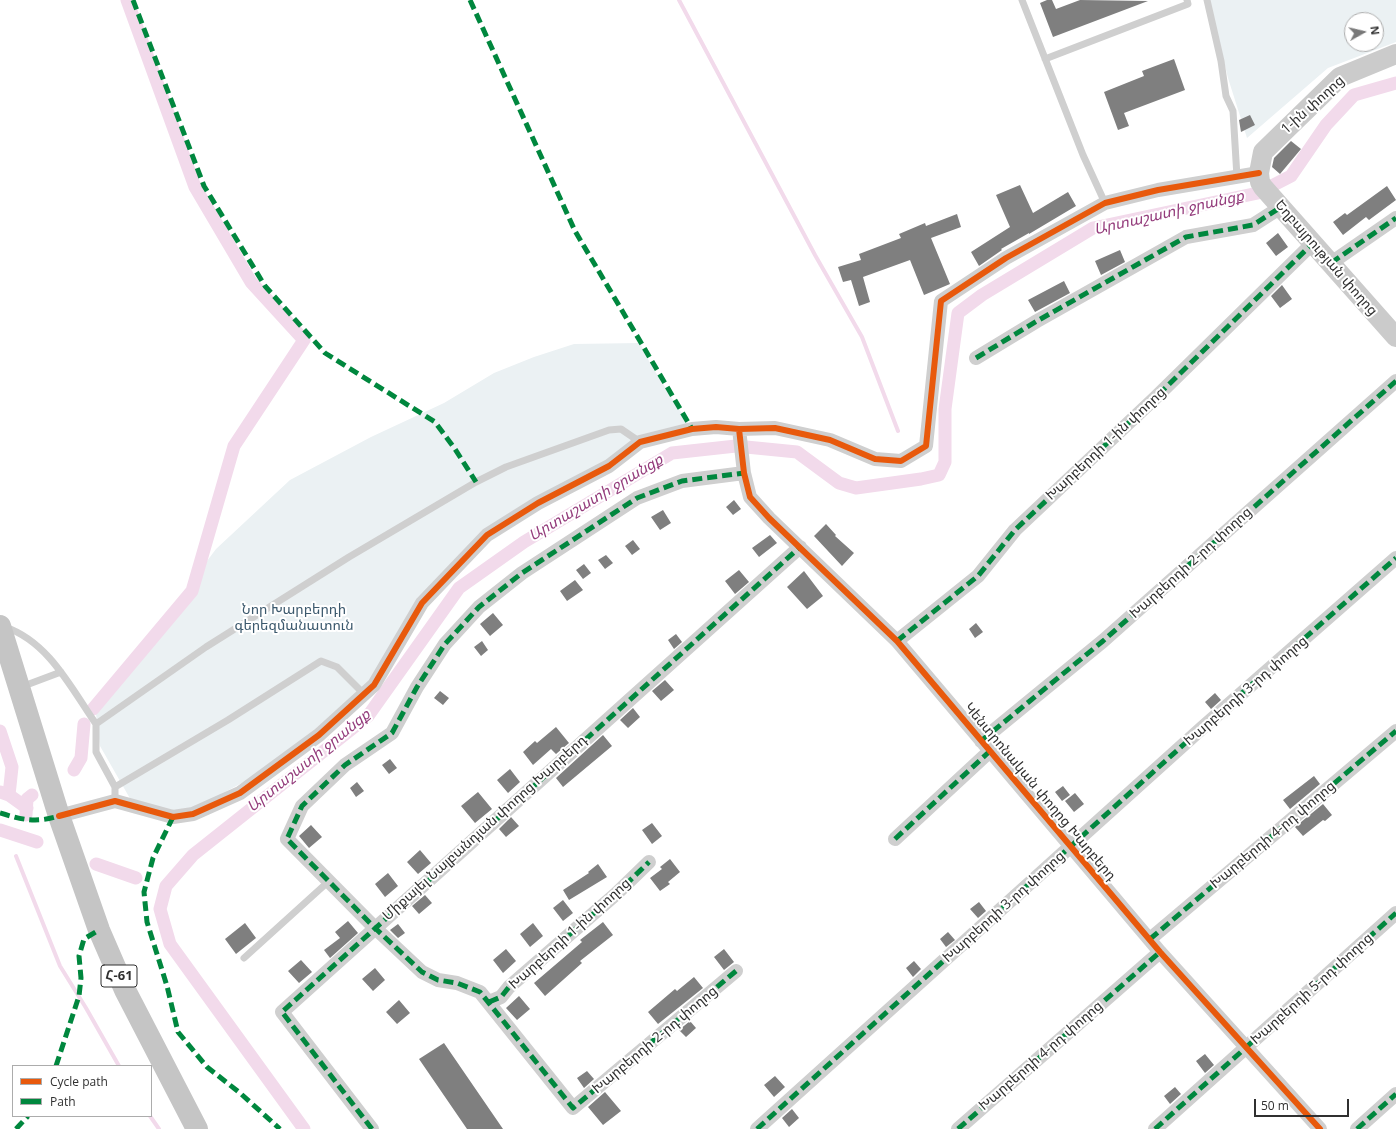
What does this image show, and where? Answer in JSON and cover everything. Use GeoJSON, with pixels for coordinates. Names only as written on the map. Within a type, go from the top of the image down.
{"type":"FeatureCollection","features":[{"type":"Feature","properties":{"kind":"main road","name":"1-ին փողոց"},"geometry":{"type":"LineString","coordinates":[[1259,178],[1263,152],[1340,77],[1396,54]]}},
{"type":"Feature","properties":{"kind":"main road","name":"Եղբայրության փողոց"},"geometry":{"type":"LineString","coordinates":[[1259,178],[1277,202],[1396,337]]}},
{"type":"Feature","properties":{"kind":"main road","name":"Հ-61"},"geometry":{"type":"LineString","coordinates":[[0,625],[59,816],[99,930],[122,984],[196,1129]]}},
{"type":"Feature","properties":{"kind":"street"},"geometry":{"type":"LineString","coordinates":[[59,816],[116,801],[173,817],[200,811],[240,793],[319,735],[374,684],[422,603],[487,535],[538,503],[609,466],[640,442],[692,429],[716,427],[739,429],[775,428],[830,440],[875,459],[901,461],[926,446],[941,301],[1006,258],[1105,202],[1158,190],[1237,177],[1259,178]]}},
{"type":"Feature","properties":{"kind":"street"},"geometry":{"type":"LineString","coordinates":[[976,358],[1037,321],[1186,237],[1253,225],[1277,202]]}},
{"type":"Feature","properties":{"kind":"street"},"geometry":{"type":"LineString","coordinates":[[1331,263],[1396,218]]}},
{"type":"Feature","properties":{"kind":"street","name":"Խարբերդի 1-ին փողոց"},"geometry":{"type":"LineString","coordinates":[[897,641],[978,576],[1015,530],[1155,398],[1313,243]]}},
{"type":"Feature","properties":{"kind":"street","name":"Խարբերդի 2-րդ փողոց"},"geometry":{"type":"LineString","coordinates":[[981,741],[1103,641],[1396,381]]}},
{"type":"Feature","properties":{"kind":"street","name":"Կենտրոնական փողոց Խարբերդ"},"geometry":{"type":"LineString","coordinates":[[739,429],[744,473],[750,497],[769,518],[897,641],[1160,952],[1246,1049],[1320,1129]]}},
{"type":"Feature","properties":{"kind":"street"},"geometry":{"type":"LineString","coordinates":[[490,1002],[480,992],[457,983],[438,980],[422,972],[374,927],[287,839],[302,806],[345,765],[392,733],[417,687],[445,644],[479,607],[522,573],[637,498],[682,481],[744,473]]}},
{"type":"Feature","properties":{"kind":"street","name":"Միքայել Նալբանդյան փողոց Խարբերդ"},"geometry":{"type":"LineString","coordinates":[[372,1129],[282,1012],[374,927],[800,547]]}},
{"type":"Feature","properties":{"kind":"street","name":"Խարբերդի 3-րդ փողոց"},"geometry":{"type":"LineString","coordinates":[[757,1129],[1202,728],[1396,558]]}},
{"type":"Feature","properties":{"kind":"street","name":"Խարբերդի 4-րդ փողոց"},"geometry":{"type":"LineString","coordinates":[[1150,939],[1396,731]]}},
{"type":"Feature","properties":{"kind":"street"},"geometry":{"type":"LineString","coordinates":[[895,838],[990,751]]}},
{"type":"Feature","properties":{"kind":"street","name":"Խարբերդի 1-ին փողոց"},"geometry":{"type":"LineString","coordinates":[[490,1002],[501,997],[508,987],[616,894],[649,862]]}},
{"type":"Feature","properties":{"kind":"street","name":"Խարբերդի 5-րդ փողոց"},"geometry":{"type":"LineString","coordinates":[[1155,1129],[1396,913]]}},
{"type":"Feature","properties":{"kind":"street","name":"Խարբերդի 4-րդ փողոց"},"geometry":{"type":"LineString","coordinates":[[958,1129],[1160,952]]}},
{"type":"Feature","properties":{"kind":"street","name":"Խարբերդի 2-րդ փողոց"},"geometry":{"type":"LineString","coordinates":[[490,1002],[502,1022],[573,1108],[736,971]]}},
{"type":"Feature","properties":{"kind":"street"},"geometry":{"type":"LineString","coordinates":[[1356,1129],[1396,1094]]}},
{"type":"Feature","properties":{"kind":"lane"},"geometry":{"type":"LineString","coordinates":[[1022,0],[1083,155],[1105,202]]}},
{"type":"Feature","properties":{"kind":"lane"},"geometry":{"type":"LineString","coordinates":[[1045,59],[1169,13],[1188,4],[1187,0]]}},
{"type":"Feature","properties":{"kind":"lane"},"geometry":{"type":"LineString","coordinates":[[1207,0],[1221,61],[1226,96],[1233,111],[1237,177]]}},
{"type":"Feature","properties":{"kind":"lane"},"geometry":{"type":"LineString","coordinates":[[96,724],[206,647],[349,557],[506,467],[608,430],[621,429],[640,442]]}},
{"type":"Feature","properties":{"kind":"lane"},"geometry":{"type":"LineString","coordinates":[[0,625],[18,631],[41,647],[61,672],[96,724],[96,752],[115,787],[116,801]]}},
{"type":"Feature","properties":{"kind":"lane"},"geometry":{"type":"LineString","coordinates":[[115,787],[228,720],[321,661],[337,667],[364,694]]}},
{"type":"Feature","properties":{"kind":"lane"},"geometry":{"type":"LineString","coordinates":[[19,688],[61,672]]}},
{"type":"Feature","properties":{"kind":"lane"},"geometry":{"type":"LineString","coordinates":[[244,958],[329,881]]}},
{"type":"Feature","properties":{"kind":"green space"},"geometry":{"type":"Polygon","coordinates":[[[1209,0],[1396,0],[1396,42],[1384,47],[1384,12],[1344,12],[1344,52],[1370,52],[1328,68],[1247,138],[1228,78],[1209,0]]]}},
{"type":"Feature","properties":{"kind":"green space","name":"Նոր Խարբերդի գերեզմանատուն"},"geometry":{"type":"Polygon","coordinates":[[[640,343],[651,365],[688,423],[507,520],[422,596],[377,685],[266,770],[182,815],[132,802],[100,746],[95,706],[148,640],[216,549],[290,480],[371,437],[444,403],[494,373],[534,357],[574,344],[640,343]]]}},
{"type":"Feature","properties":{"kind":"building"},"geometry":{"type":"Polygon","coordinates":[[[1047,0],[1052,0],[1056,9],[1080,0],[1148,1],[1053,37],[1040,3],[1047,0]]]}},
{"type":"Feature","properties":{"kind":"building"},"geometry":{"type":"Polygon","coordinates":[[[1174,59],[1185,90],[1124,113],[1129,126],[1118,130],[1104,92],[1144,76],[1142,71],[1174,59]]]}},
{"type":"Feature","properties":{"kind":"building"},"geometry":{"type":"Polygon","coordinates":[[[1250,115],[1255,125],[1241,132],[1239,120],[1250,115]]]}},
{"type":"Feature","properties":{"kind":"building"},"geometry":{"type":"Polygon","coordinates":[[[1291,141],[1301,149],[1280,174],[1272,167],[1274,158],[1291,141]]]}},
{"type":"Feature","properties":{"kind":"building"},"geometry":{"type":"Polygon","coordinates":[[[1020,185],[1033,213],[1068,192],[1076,206],[1001,249],[1002,250],[979,266],[971,252],[1010,227],[996,195],[1020,185]]]}},
{"type":"Feature","properties":{"kind":"building"},"geometry":{"type":"Polygon","coordinates":[[[1387,186],[1396,200],[1369,220],[1366,217],[1343,235],[1333,222],[1345,213],[1347,215],[1387,186]]]}},
{"type":"Feature","properties":{"kind":"building"},"geometry":{"type":"Polygon","coordinates":[[[957,214],[961,227],[931,238],[950,284],[924,295],[910,260],[863,277],[870,302],[859,306],[851,280],[843,282],[838,267],[861,260],[859,254],[901,238],[899,234],[925,223],[926,226],[957,214]]]}},
{"type":"Feature","properties":{"kind":"building"},"geometry":{"type":"Polygon","coordinates":[[[1278,233],[1288,247],[1276,256],[1266,243],[1278,233]]]}},
{"type":"Feature","properties":{"kind":"building"},"geometry":{"type":"Polygon","coordinates":[[[1120,250],[1125,262],[1101,275],[1095,261],[1120,250]]]}},
{"type":"Feature","properties":{"kind":"building"},"geometry":{"type":"Polygon","coordinates":[[[1064,281],[1070,293],[1035,312],[1028,300],[1064,281]]]}},
{"type":"Feature","properties":{"kind":"building"},"geometry":{"type":"Polygon","coordinates":[[[1282,285],[1292,299],[1280,308],[1271,296],[1282,285]]]}},
{"type":"Feature","properties":{"kind":"building"},"geometry":{"type":"Polygon","coordinates":[[[734,500],[741,509],[733,515],[726,507],[734,500]]]}},
{"type":"Feature","properties":{"kind":"building"},"geometry":{"type":"Polygon","coordinates":[[[663,510],[671,523],[660,530],[651,517],[663,510]]]}},
{"type":"Feature","properties":{"kind":"building"},"geometry":{"type":"Polygon","coordinates":[[[826,524],[836,535],[835,536],[854,553],[842,566],[814,536],[826,524]]]}},
{"type":"Feature","properties":{"kind":"building"},"geometry":{"type":"Polygon","coordinates":[[[770,535],[777,543],[759,557],[752,548],[770,535]]]}},
{"type":"Feature","properties":{"kind":"building"},"geometry":{"type":"Polygon","coordinates":[[[633,540],[640,549],[632,555],[625,546],[633,540]]]}},
{"type":"Feature","properties":{"kind":"building"},"geometry":{"type":"Polygon","coordinates":[[[606,555],[613,563],[605,569],[598,560],[606,555]]]}},
{"type":"Feature","properties":{"kind":"building"},"geometry":{"type":"Polygon","coordinates":[[[584,564],[591,573],[583,579],[576,570],[584,564]]]}},
{"type":"Feature","properties":{"kind":"building"},"geometry":{"type":"Polygon","coordinates":[[[739,570],[749,582],[735,594],[725,581],[739,570]]]}},
{"type":"Feature","properties":{"kind":"building"},"geometry":{"type":"Polygon","coordinates":[[[804,571],[823,596],[807,609],[787,587],[804,571]]]}},
{"type":"Feature","properties":{"kind":"building"},"geometry":{"type":"Polygon","coordinates":[[[575,580],[583,590],[567,601],[560,591],[575,580]]]}},
{"type":"Feature","properties":{"kind":"building"},"geometry":{"type":"Polygon","coordinates":[[[493,613],[503,625],[490,636],[480,624],[493,613]]]}},
{"type":"Feature","properties":{"kind":"building"},"geometry":{"type":"Polygon","coordinates":[[[976,623],[983,632],[975,638],[969,629],[976,623]]]}},
{"type":"Feature","properties":{"kind":"building"},"geometry":{"type":"Polygon","coordinates":[[[676,634],[682,642],[674,649],[668,640],[676,634]]]}},
{"type":"Feature","properties":{"kind":"building"},"geometry":{"type":"Polygon","coordinates":[[[482,641],[488,650],[481,656],[474,647],[482,641]]]}},
{"type":"Feature","properties":{"kind":"building"},"geometry":{"type":"Polygon","coordinates":[[[665,680],[674,690],[661,701],[652,691],[665,680]]]}},
{"type":"Feature","properties":{"kind":"building"},"geometry":{"type":"Polygon","coordinates":[[[440,691],[449,698],[443,705],[434,698],[440,691]]]}},
{"type":"Feature","properties":{"kind":"building"},"geometry":{"type":"Polygon","coordinates":[[[1215,693],[1221,700],[1211,709],[1205,702],[1215,693]]]}},
{"type":"Feature","properties":{"kind":"building"},"geometry":{"type":"Polygon","coordinates":[[[633,708],[640,717],[628,728],[620,720],[633,708]]]}},
{"type":"Feature","properties":{"kind":"building"},"geometry":{"type":"Polygon","coordinates":[[[556,727],[569,743],[556,754],[551,749],[533,765],[523,752],[535,741],[537,743],[556,727]]]}},
{"type":"Feature","properties":{"kind":"building"},"geometry":{"type":"Polygon","coordinates":[[[603,735],[612,746],[563,787],[556,778],[603,735]]]}},
{"type":"Feature","properties":{"kind":"building"},"geometry":{"type":"Polygon","coordinates":[[[390,759],[397,768],[389,774],[382,765],[390,759]]]}},
{"type":"Feature","properties":{"kind":"building"},"geometry":{"type":"Polygon","coordinates":[[[510,769],[520,782],[508,793],[497,780],[510,769]]]}},
{"type":"Feature","properties":{"kind":"building"},"geometry":{"type":"Polygon","coordinates":[[[1314,776],[1320,784],[1290,809],[1283,800],[1314,776]]]}},
{"type":"Feature","properties":{"kind":"building"},"geometry":{"type":"Polygon","coordinates":[[[357,782],[364,791],[356,797],[350,788],[357,782]]]}},
{"type":"Feature","properties":{"kind":"building"},"geometry":{"type":"Polygon","coordinates":[[[1063,786],[1070,795],[1062,801],[1055,792],[1063,786]]]}},
{"type":"Feature","properties":{"kind":"building"},"geometry":{"type":"Polygon","coordinates":[[[478,792],[492,809],[475,823],[461,806],[478,792]]]}},
{"type":"Feature","properties":{"kind":"building"},"geometry":{"type":"Polygon","coordinates":[[[1075,793],[1084,804],[1074,812],[1065,801],[1075,793]]]}},
{"type":"Feature","properties":{"kind":"building"},"geometry":{"type":"Polygon","coordinates":[[[1323,804],[1332,815],[1325,821],[1323,820],[1303,836],[1295,827],[1323,804]]]}},
{"type":"Feature","properties":{"kind":"building"},"geometry":{"type":"Polygon","coordinates":[[[511,817],[519,826],[506,837],[499,829],[511,817]]]}},
{"type":"Feature","properties":{"kind":"building"},"geometry":{"type":"Polygon","coordinates":[[[652,823],[662,836],[652,844],[642,830],[652,823]]]}},
{"type":"Feature","properties":{"kind":"building"},"geometry":{"type":"Polygon","coordinates":[[[311,825],[322,837],[309,848],[299,836],[311,825]]]}},
{"type":"Feature","properties":{"kind":"building"},"geometry":{"type":"Polygon","coordinates":[[[420,850],[431,863],[418,874],[407,862],[420,850]]]}},
{"type":"Feature","properties":{"kind":"building"},"geometry":{"type":"Polygon","coordinates":[[[670,859],[680,872],[668,882],[670,884],[660,891],[650,878],[662,869],[660,867],[670,859]]]}},
{"type":"Feature","properties":{"kind":"building"},"geometry":{"type":"Polygon","coordinates":[[[598,864],[607,877],[569,900],[563,890],[589,873],[588,872],[598,864]]]}},
{"type":"Feature","properties":{"kind":"building"},"geometry":{"type":"Polygon","coordinates":[[[388,873],[398,886],[385,897],[375,884],[388,873]]]}},
{"type":"Feature","properties":{"kind":"building"},"geometry":{"type":"Polygon","coordinates":[[[425,895],[432,903],[419,914],[412,906],[425,895]]]}},
{"type":"Feature","properties":{"kind":"building"},"geometry":{"type":"Polygon","coordinates":[[[563,900],[573,913],[563,921],[553,908],[563,900]]]}},
{"type":"Feature","properties":{"kind":"building"},"geometry":{"type":"Polygon","coordinates":[[[979,902],[986,911],[978,918],[970,909],[979,902]]]}},
{"type":"Feature","properties":{"kind":"building"},"geometry":{"type":"Polygon","coordinates":[[[348,921],[358,933],[330,958],[324,950],[340,938],[335,932],[348,921]]]}},
{"type":"Feature","properties":{"kind":"building"},"geometry":{"type":"Polygon","coordinates":[[[603,922],[613,935],[580,961],[582,963],[545,996],[534,983],[582,942],[580,940],[603,922]]]}},
{"type":"Feature","properties":{"kind":"building"},"geometry":{"type":"Polygon","coordinates":[[[245,923],[256,938],[236,954],[225,939],[245,923]]]}},
{"type":"Feature","properties":{"kind":"building"},"geometry":{"type":"Polygon","coordinates":[[[533,923],[543,936],[530,947],[520,934],[533,923]]]}},
{"type":"Feature","properties":{"kind":"building"},"geometry":{"type":"Polygon","coordinates":[[[398,924],[405,933],[398,938],[390,930],[398,924]]]}},
{"type":"Feature","properties":{"kind":"building"},"geometry":{"type":"Polygon","coordinates":[[[948,932],[955,940],[946,947],[940,939],[948,932]]]}},
{"type":"Feature","properties":{"kind":"building"},"geometry":{"type":"Polygon","coordinates":[[[506,949],[516,961],[503,973],[493,960],[506,949]]]}},
{"type":"Feature","properties":{"kind":"building"},"geometry":{"type":"Polygon","coordinates":[[[724,949],[734,962],[724,970],[714,957],[724,949]]]}},
{"type":"Feature","properties":{"kind":"building"},"geometry":{"type":"Polygon","coordinates":[[[301,960],[312,972],[299,983],[288,971],[301,960]]]}},
{"type":"Feature","properties":{"kind":"building"},"geometry":{"type":"Polygon","coordinates":[[[914,961],[921,969],[913,977],[906,968],[914,961]]]}},
{"type":"Feature","properties":{"kind":"building"},"geometry":{"type":"Polygon","coordinates":[[[375,968],[385,980],[373,991],[362,979],[375,968]]]}},
{"type":"Feature","properties":{"kind":"building"},"geometry":{"type":"Polygon","coordinates":[[[694,977],[703,988],[658,1024],[648,1012],[675,989],[677,991],[694,977]]]}},
{"type":"Feature","properties":{"kind":"building"},"geometry":{"type":"Polygon","coordinates":[[[519,996],[530,1009],[517,1020],[506,1008],[519,996]]]}},
{"type":"Feature","properties":{"kind":"building"},"geometry":{"type":"Polygon","coordinates":[[[399,1000],[410,1013],[397,1024],[386,1012],[399,1000]]]}},
{"type":"Feature","properties":{"kind":"building"},"geometry":{"type":"Polygon","coordinates":[[[690,1021],[696,1028],[686,1037],[679,1030],[690,1021]]]}},
{"type":"Feature","properties":{"kind":"building"},"geometry":{"type":"Polygon","coordinates":[[[444,1043],[503,1129],[467,1129],[419,1059],[444,1043]]]}},
{"type":"Feature","properties":{"kind":"building"},"geometry":{"type":"Polygon","coordinates":[[[1205,1054],[1214,1065],[1205,1073],[1196,1061],[1205,1054]]]}},
{"type":"Feature","properties":{"kind":"building"},"geometry":{"type":"Polygon","coordinates":[[[587,1071],[594,1079],[584,1088],[577,1078],[587,1071]]]}},
{"type":"Feature","properties":{"kind":"building"},"geometry":{"type":"Polygon","coordinates":[[[775,1076],[785,1087],[774,1097],[764,1085],[775,1076]]]}},
{"type":"Feature","properties":{"kind":"building"},"geometry":{"type":"Polygon","coordinates":[[[1175,1087],[1181,1094],[1170,1104],[1164,1096],[1175,1087]]]}},
{"type":"Feature","properties":{"kind":"building"},"geometry":{"type":"Polygon","coordinates":[[[605,1092],[621,1111],[603,1125],[588,1107],[605,1092]]]}},
{"type":"Feature","properties":{"kind":"building"},"geometry":{"type":"Polygon","coordinates":[[[792,1109],[799,1118],[789,1127],[782,1118],[792,1109]]]}},
{"type":"Feature","properties":{"kind":"waterway"},"geometry":{"type":"LineString","coordinates":[[93,709],[192,591],[234,446],[304,340],[251,282],[195,187],[127,0]]}},
{"type":"Feature","properties":{"kind":"waterway"},"geometry":{"type":"LineString","coordinates":[[679,0],[815,255],[862,337],[898,431]]}},
{"type":"Feature","properties":{"kind":"waterway","name":"Արտաշատի ջրանցք"},"geometry":{"type":"LineString","coordinates":[[304,1129],[170,944],[160,909],[166,886],[193,855],[368,716],[459,588],[524,542],[672,453],[736,446],[797,452],[839,483],[856,488],[939,475],[945,462],[945,409],[958,313],[982,295],[1093,228],[1258,193],[1291,176],[1326,125],[1354,95],[1396,83]]}},
{"type":"Feature","properties":{"kind":"waterway"},"geometry":{"type":"LineString","coordinates":[[74,770],[81,758],[84,724]]}},
{"type":"Feature","properties":{"kind":"waterway"},"geometry":{"type":"LineString","coordinates":[[0,731],[12,767],[9,795]]}},
{"type":"Feature","properties":{"kind":"waterway"},"geometry":{"type":"LineString","coordinates":[[0,792],[9,795],[27,808]]}},
{"type":"Feature","properties":{"kind":"waterway"},"geometry":{"type":"LineString","coordinates":[[26,815],[27,799],[32,795]]}},
{"type":"Feature","properties":{"kind":"waterway"},"geometry":{"type":"LineString","coordinates":[[0,830],[37,842]]}},
{"type":"Feature","properties":{"kind":"waterway"},"geometry":{"type":"LineString","coordinates":[[16,856],[60,966],[118,1065]]}},
{"type":"Feature","properties":{"kind":"waterway"},"geometry":{"type":"LineString","coordinates":[[96,864],[136,878]]}},
{"type":"Feature","properties":{"kind":"waterway"},"geometry":{"type":"LineString","coordinates":[[151,1117],[159,1129]]}},
{"type":"Feature","properties":{"kind":"marked path"},"geometry":{"type":"LineString","coordinates":[[133,0],[204,186],[265,286],[325,353],[435,422],[455,449],[476,482]]}},
{"type":"Feature","properties":{"kind":"marked path"},"geometry":{"type":"LineString","coordinates":[[470,0],[575,231],[692,429]]}},
{"type":"Feature","properties":{"kind":"marked path"},"geometry":{"type":"LineString","coordinates":[[976,358],[1037,321],[1186,237],[1253,225],[1281,207]]}},
{"type":"Feature","properties":{"kind":"marked path"},"geometry":{"type":"LineString","coordinates":[[1331,263],[1396,218]]}},
{"type":"Feature","properties":{"kind":"marked path"},"geometry":{"type":"LineString","coordinates":[[897,641],[978,576],[1015,530],[1155,398],[1313,243]]}},
{"type":"Feature","properties":{"kind":"marked path"},"geometry":{"type":"LineString","coordinates":[[981,741],[1103,641],[1396,381]]}},
{"type":"Feature","properties":{"kind":"marked path"},"geometry":{"type":"LineString","coordinates":[[736,971],[573,1108],[480,992],[457,983],[438,980],[422,972],[374,927],[287,839],[302,806],[345,765],[392,733],[417,687],[445,644],[479,607],[522,573],[637,498],[682,481],[744,473]]}},
{"type":"Feature","properties":{"kind":"marked path"},"geometry":{"type":"LineString","coordinates":[[372,1129],[282,1012],[800,547]]}},
{"type":"Feature","properties":{"kind":"marked path"},"geometry":{"type":"LineString","coordinates":[[757,1129],[1202,728],[1396,558]]}},
{"type":"Feature","properties":{"kind":"marked path"},"geometry":{"type":"LineString","coordinates":[[1150,939],[1396,731]]}},
{"type":"Feature","properties":{"kind":"marked path"},"geometry":{"type":"LineString","coordinates":[[895,839],[990,751]]}},
{"type":"Feature","properties":{"kind":"marked path"},"geometry":{"type":"LineString","coordinates":[[0,813],[30,820],[59,816]]}},
{"type":"Feature","properties":{"kind":"marked path"},"geometry":{"type":"LineString","coordinates":[[173,817],[153,858],[144,892],[147,922],[167,986],[178,1032],[207,1067],[240,1093],[280,1129]]}},
{"type":"Feature","properties":{"kind":"marked path"},"geometry":{"type":"LineString","coordinates":[[489,1002],[501,997],[509,987],[616,894],[649,862]]}},
{"type":"Feature","properties":{"kind":"marked path"},"geometry":{"type":"LineString","coordinates":[[1155,1129],[1396,913]]}},
{"type":"Feature","properties":{"kind":"marked path"},"geometry":{"type":"LineString","coordinates":[[56,1065],[79,996],[81,978],[79,956],[84,939],[99,930]]}},
{"type":"Feature","properties":{"kind":"marked path"},"geometry":{"type":"LineString","coordinates":[[958,1129],[1160,952]]}},
{"type":"Feature","properties":{"kind":"marked path"},"geometry":{"type":"LineString","coordinates":[[1357,1129],[1396,1094]]}},
{"type":"Feature","properties":{"kind":"marked path"},"geometry":{"type":"LineString","coordinates":[[16,1129],[27,1117]]}},
{"type":"Feature","properties":{"kind":"cycle path"},"geometry":{"type":"LineString","coordinates":[[59,816],[115,801],[173,817],[193,814],[240,793],[319,735],[374,685],[422,603],[487,535],[538,503],[609,466],[640,442],[692,429],[716,427],[739,429],[775,428],[830,440],[875,459],[901,461],[926,446],[941,301],[1006,258],[1105,203],[1158,190],[1259,173]]}},
{"type":"Feature","properties":{"kind":"cycle path"},"geometry":{"type":"LineString","coordinates":[[739,429],[744,473],[750,497],[769,518],[897,641],[1160,952],[1320,1129]]}}]}
